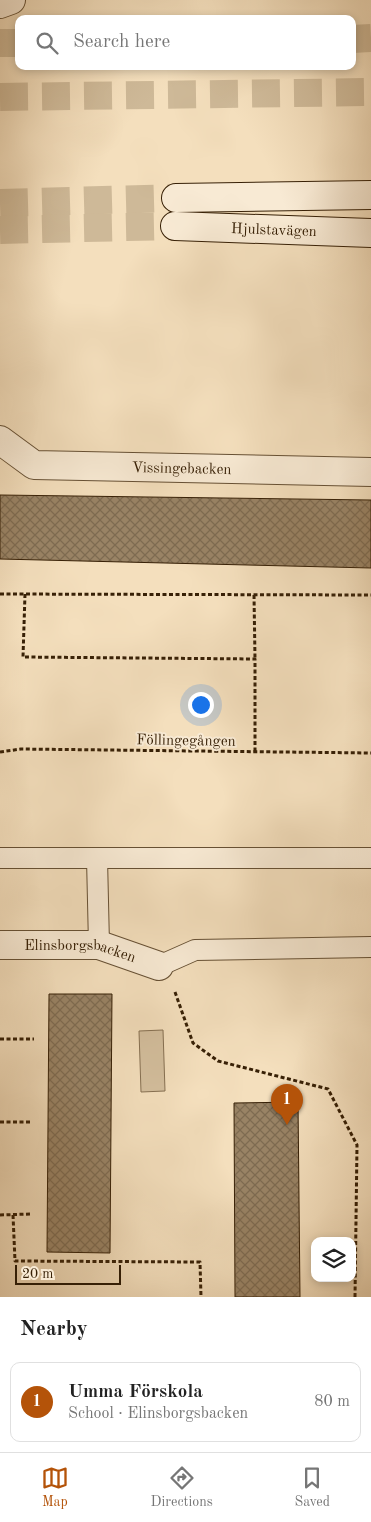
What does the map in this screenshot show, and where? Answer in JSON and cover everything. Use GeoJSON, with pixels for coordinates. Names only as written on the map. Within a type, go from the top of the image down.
{"type":"FeatureCollection","features":[{"type":"Feature","properties":{"kind":"street"},"geometry":{"type":"LineString","coordinates":[[0,4],[11,0]]}},
{"type":"Feature","properties":{"kind":"street","name":"Hjulstavägen"},"geometry":{"type":"LineString","coordinates":[[176,198],[371,194]]}},
{"type":"Feature","properties":{"kind":"street","name":"Hjulstavägen"},"geometry":{"type":"LineString","coordinates":[[176,226],[371,233]]}},
{"type":"Feature","properties":{"kind":"street","name":"Vissingebacken"},"geometry":{"type":"LineString","coordinates":[[0,440],[34,465],[371,472]]}},
{"type":"Feature","properties":{"kind":"street","name":"Elinsborgsbacken"},"geometry":{"type":"LineString","coordinates":[[0,945],[99,945],[159,966]]}},
{"type":"Feature","properties":{"kind":"lane"},"geometry":{"type":"LineString","coordinates":[[0,858],[371,858]]}},
{"type":"Feature","properties":{"kind":"lane"},"geometry":{"type":"LineString","coordinates":[[97,858],[99,945]]}},
{"type":"Feature","properties":{"kind":"lane"},"geometry":{"type":"LineString","coordinates":[[159,966],[195,950],[371,947]]}},
{"type":"Feature","properties":{"kind":"path"},"geometry":{"type":"LineString","coordinates":[[0,594],[371,595]]}},
{"type":"Feature","properties":{"kind":"path"},"geometry":{"type":"LineString","coordinates":[[25,594],[24,657],[255,659]]}},
{"type":"Feature","properties":{"kind":"path"},"geometry":{"type":"LineString","coordinates":[[254,595],[256,752]]}},
{"type":"Feature","properties":{"kind":"path","name":"Föllingegången"},"geometry":{"type":"LineString","coordinates":[[0,752],[21,749],[371,753]]}},
{"type":"Feature","properties":{"kind":"path"},"geometry":{"type":"LineString","coordinates":[[159,966],[173,989],[193,1043],[218,1061],[328,1089],[356,1145],[355,1297]]}},
{"type":"Feature","properties":{"kind":"path"},"geometry":{"type":"LineString","coordinates":[[0,1039],[34,1039]]}},
{"type":"Feature","properties":{"kind":"path"},"geometry":{"type":"LineString","coordinates":[[0,1122],[30,1122]]}},
{"type":"Feature","properties":{"kind":"path"},"geometry":{"type":"LineString","coordinates":[[0,1215],[32,1214]]}},
{"type":"Feature","properties":{"kind":"path"},"geometry":{"type":"LineString","coordinates":[[13,1215],[15,1261],[200,1262],[201,1297]]}},
{"type":"Feature","properties":{"kind":"shaded area"},"geometry":{"type":"Polygon","coordinates":[[[163,1030],[165,1091],[141,1092],[139,1031],[163,1030]]]}},
{"type":"Feature","properties":{"kind":"building"},"geometry":{"type":"Polygon","coordinates":[[[0,495],[371,500],[371,568],[0,559],[0,495]]]}},
{"type":"Feature","properties":{"kind":"building"},"geometry":{"type":"Polygon","coordinates":[[[49,994],[112,994],[110,1253],[47,1252],[49,994]]]}},
{"type":"Feature","properties":{"kind":"building"},"geometry":{"type":"Polygon","coordinates":[[[298,1102],[300,1297],[235,1297],[234,1103],[298,1102]]]}},
{"type":"Feature","properties":{"kind":"tunnel"},"geometry":{"type":"LineString","coordinates":[[356,39],[371,38]]}},
{"type":"Feature","properties":{"kind":"tunnel"},"geometry":{"type":"LineString","coordinates":[[0,43],[15,43]]}},
{"type":"Feature","properties":{"kind":"tunnel"},"geometry":{"type":"LineString","coordinates":[[0,97],[371,92]]}},
{"type":"Feature","properties":{"kind":"tunnel"},"geometry":{"type":"LineString","coordinates":[[0,203],[176,198]]}},
{"type":"Feature","properties":{"kind":"tunnel"},"geometry":{"type":"LineString","coordinates":[[0,230],[175,226]]}},
{"type":"Feature","properties":{"kind":"place","name":"Umma Förskola"},"geometry":{"type":"Point","coordinates":[287,1125]}}]}
